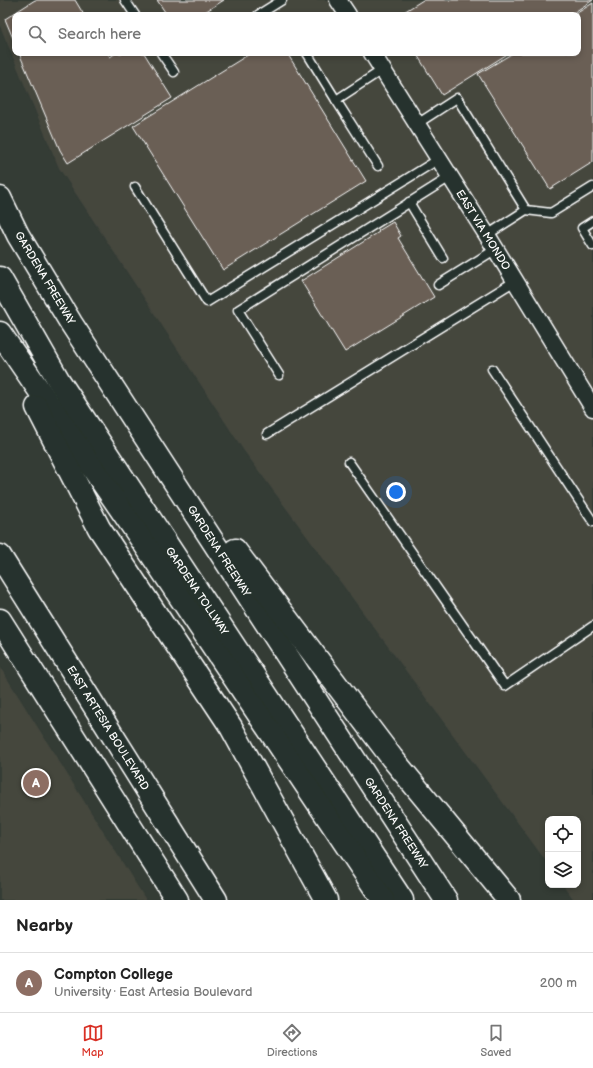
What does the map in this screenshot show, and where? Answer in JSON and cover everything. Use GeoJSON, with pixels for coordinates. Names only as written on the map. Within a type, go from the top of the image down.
{"type":"FeatureCollection","features":[{"type":"Feature","properties":{"kind":"main road","name":"GARDENA FREEWAY"},"geometry":{"type":"LineString","coordinates":[[0,198],[18,234],[71,324],[446,900]]}},
{"type":"Feature","properties":{"kind":"main road","name":"GARDENA TOLLWAY"},"geometry":{"type":"LineString","coordinates":[[0,278],[59,381],[402,900]]}},
{"type":"Feature","properties":{"kind":"main road"},"geometry":{"type":"LineString","coordinates":[[0,333],[135,530],[383,900]]}},
{"type":"Feature","properties":{"kind":"main road"},"geometry":{"type":"LineString","coordinates":[[0,337],[99,528],[231,727],[326,900]]}},
{"type":"Feature","properties":{"kind":"main road"},"geometry":{"type":"LineString","coordinates":[[129,412],[392,758],[509,900]]}},
{"type":"Feature","properties":{"kind":"main road","name":"EAST ARTESIA BOULEVARD"},"geometry":{"type":"LineString","coordinates":[[0,556],[216,900]]}},
{"type":"Feature","properties":{"kind":"main road"},"geometry":{"type":"LineString","coordinates":[[0,620],[177,900]]}},
{"type":"Feature","properties":{"kind":"main road"},"geometry":{"type":"LineString","coordinates":[[372,786],[456,900]]}},
{"type":"Feature","properties":{"kind":"street"},"geometry":{"type":"LineString","coordinates":[[338,0],[346,12]]}},
{"type":"Feature","properties":{"kind":"street","name":"EAST VIA MONDO"},"geometry":{"type":"LineString","coordinates":[[374,56],[496,249],[593,408]]}},
{"type":"Feature","properties":{"kind":"lane"},"geometry":{"type":"LineString","coordinates":[[125,0],[133,12]]}},
{"type":"Feature","properties":{"kind":"lane"},"geometry":{"type":"LineString","coordinates":[[263,12],[282,0]]}},
{"type":"Feature","properties":{"kind":"lane"},"geometry":{"type":"LineString","coordinates":[[163,56],[174,72]]}},
{"type":"Feature","properties":{"kind":"lane"},"geometry":{"type":"LineString","coordinates":[[309,56],[378,166]]}},
{"type":"Feature","properties":{"kind":"lane"},"geometry":{"type":"LineString","coordinates":[[336,100],[382,70]]}},
{"type":"Feature","properties":{"kind":"lane"},"geometry":{"type":"LineString","coordinates":[[417,124],[457,98],[526,210]]}},
{"type":"Feature","properties":{"kind":"lane"},"geometry":{"type":"LineString","coordinates":[[135,187],[207,302],[439,159]]}},
{"type":"Feature","properties":{"kind":"lane"},"geometry":{"type":"LineString","coordinates":[[279,375],[238,310],[450,176]]}},
{"type":"Feature","properties":{"kind":"lane"},"geometry":{"type":"LineString","coordinates":[[487,235],[526,210],[551,213],[593,187]]}},
{"type":"Feature","properties":{"kind":"lane"},"geometry":{"type":"LineString","coordinates":[[409,202],[443,258]]}},
{"type":"Feature","properties":{"kind":"lane"},"geometry":{"type":"LineString","coordinates":[[593,221],[582,228],[593,246]]}},
{"type":"Feature","properties":{"kind":"lane"},"geometry":{"type":"LineString","coordinates":[[438,285],[496,249]]}},
{"type":"Feature","properties":{"kind":"lane"},"geometry":{"type":"LineString","coordinates":[[267,434],[515,281]]}},
{"type":"Feature","properties":{"kind":"lane"},"geometry":{"type":"LineString","coordinates":[[492,369],[593,522]]}},
{"type":"Feature","properties":{"kind":"lane"},"geometry":{"type":"LineString","coordinates":[[348,462],[505,686],[593,626]]}},
{"type":"Feature","properties":{"kind":"shaded area"},"geometry":{"type":"Polygon","coordinates":[[[0,0],[593,0],[593,900],[574,900],[565,888],[581,888],[581,816],[545,816],[545,860],[244,451],[59,168],[12,56],[581,56],[581,12],[12,12],[12,55],[0,26],[0,0]]]}},
{"type":"Feature","properties":{"kind":"shaded area"},"geometry":{"type":"Polygon","coordinates":[[[0,667],[146,900],[0,900],[0,667]]]}},
{"type":"Feature","properties":{"kind":"building"},"geometry":{"type":"Polygon","coordinates":[[[35,0],[75,0],[82,12],[16,12],[35,0]]]}},
{"type":"Feature","properties":{"kind":"building"},"geometry":{"type":"Polygon","coordinates":[[[157,0],[224,0],[205,12],[165,12],[157,0]]]}},
{"type":"Feature","properties":{"kind":"building"},"geometry":{"type":"Polygon","coordinates":[[[423,0],[593,0],[575,12],[404,12],[423,0]]]}},
{"type":"Feature","properties":{"kind":"building"},"geometry":{"type":"Polygon","coordinates":[[[593,3],[593,162],[550,189],[478,74],[508,56],[581,56],[581,12],[579,12],[593,3]]]}},
{"type":"Feature","properties":{"kind":"building"},"geometry":{"type":"Polygon","coordinates":[[[12,15],[12,36],[5,19],[12,15]]]}},
{"type":"Feature","properties":{"kind":"building"},"geometry":{"type":"Polygon","coordinates":[[[20,56],[146,56],[172,98],[68,163],[60,150],[20,56]]]}},
{"type":"Feature","properties":{"kind":"building"},"geometry":{"type":"Polygon","coordinates":[[[246,56],[289,56],[366,181],[223,270],[133,126],[246,56]]]}},
{"type":"Feature","properties":{"kind":"building"},"geometry":{"type":"Polygon","coordinates":[[[418,56],[504,56],[442,95],[418,56]]]}},
{"type":"Feature","properties":{"kind":"building"},"geometry":{"type":"Polygon","coordinates":[[[393,222],[401,236],[398,238],[434,297],[345,352],[301,281],[393,222]]]}},
{"type":"Feature","properties":{"kind":"place","name":"Compton College"},"geometry":{"type":"Point","coordinates":[36,783]}}]}
